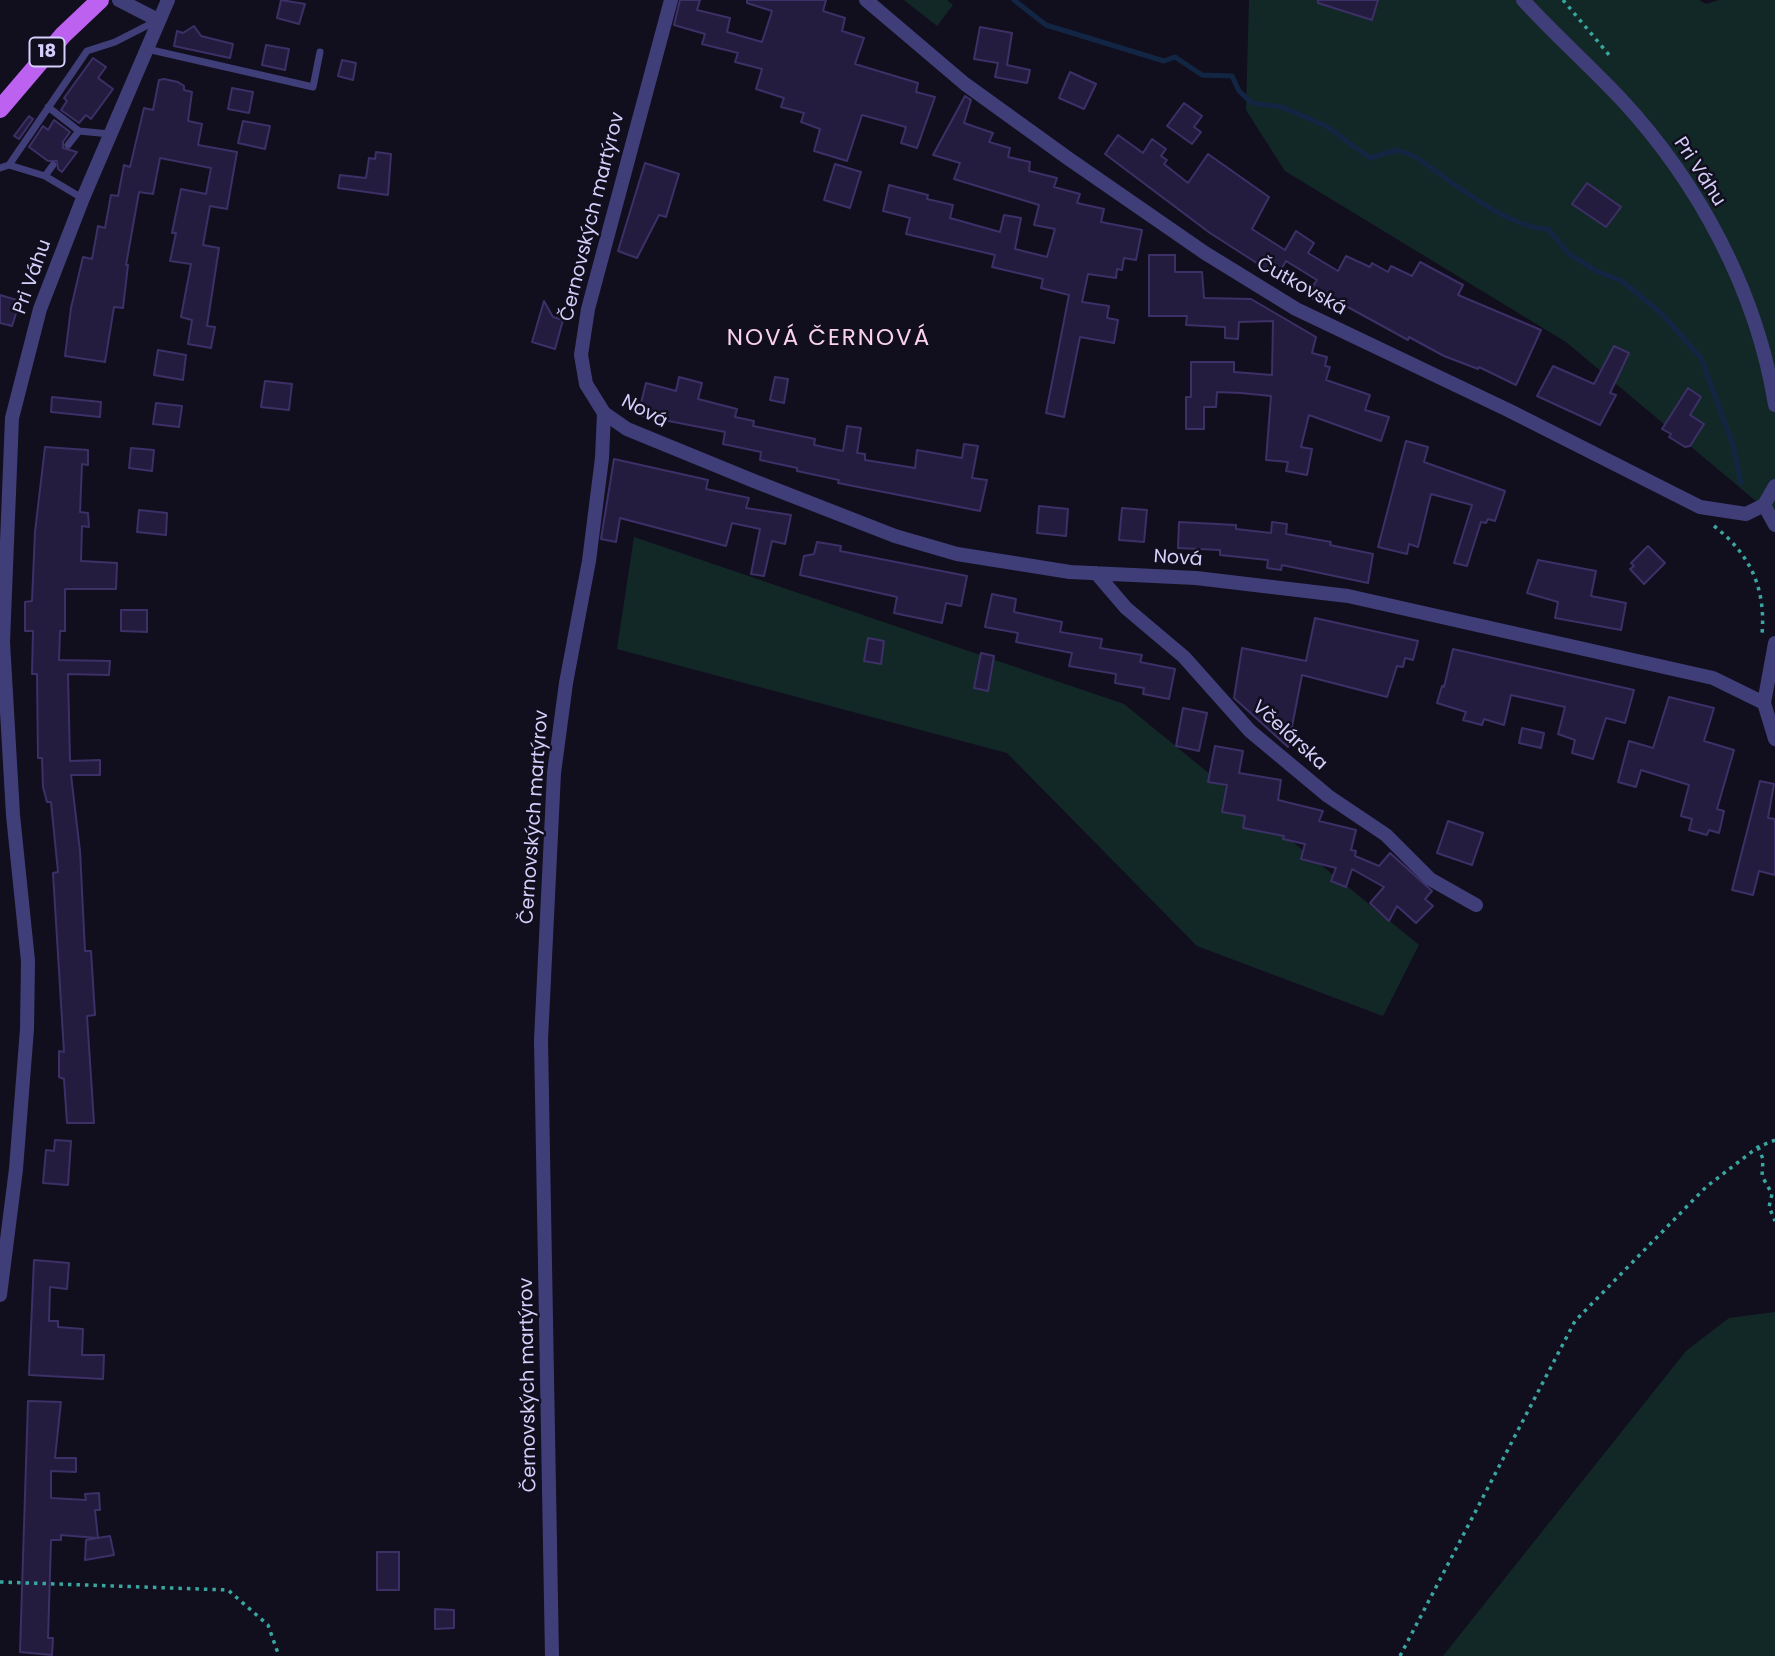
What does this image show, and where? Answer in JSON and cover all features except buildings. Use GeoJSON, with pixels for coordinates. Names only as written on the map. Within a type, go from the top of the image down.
{"type":"FeatureCollection","features":[{"type":"Feature","properties":{"kind":"main road","name":"18"},"geometry":{"type":"LineString","coordinates":[[0,109],[63,34],[100,0]]}},
{"type":"Feature","properties":{"kind":"street"},"geometry":{"type":"LineString","coordinates":[[119,0],[158,20]]}},
{"type":"Feature","properties":{"kind":"street","name":"Pri Váhu"},"geometry":{"type":"LineString","coordinates":[[0,1295],[16,1169],[28,961],[13,815],[4,642],[12,418],[40,309],[83,198],[167,0]]}},
{"type":"Feature","properties":{"kind":"street","name":"Černovských martýrov"},"geometry":{"type":"LineString","coordinates":[[552,1656],[541,1026],[554,773],[566,683],[589,561],[604,413],[586,384],[581,355],[588,309],[671,0]]}},
{"type":"Feature","properties":{"kind":"street","name":"Čutkovská"},"geometry":{"type":"LineString","coordinates":[[866,0],[965,84],[1205,253],[1296,309],[1713,511],[1746,514],[1764,505]]}},
{"type":"Feature","properties":{"kind":"street","name":"Pri Váhu"},"geometry":{"type":"LineString","coordinates":[[1523,0],[1636,117],[1691,191],[1712,225],[1743,292],[1757,330],[1775,405]]}},
{"type":"Feature","properties":{"kind":"street","name":"Nová"},"geometry":{"type":"LineString","coordinates":[[604,413],[627,429],[895,536],[957,554],[1096,573],[1196,579],[1348,596],[1713,678],[1764,703]]}},
{"type":"Feature","properties":{"kind":"street"},"geometry":{"type":"LineString","coordinates":[[1775,486],[1764,505],[1775,525]]}},
{"type":"Feature","properties":{"kind":"street","name":"Včelárska"},"geometry":{"type":"LineString","coordinates":[[1096,573],[1126,608],[1184,657],[1250,732],[1328,796],[1385,835],[1430,878],[1476,905]]}},
{"type":"Feature","properties":{"kind":"street"},"geometry":{"type":"LineString","coordinates":[[1768,645],[1764,703],[1775,739]]}},
{"type":"Feature","properties":{"kind":"lane"},"geometry":{"type":"LineString","coordinates":[[83,198],[45,176],[4,166],[87,51],[115,42],[158,20]]}},
{"type":"Feature","properties":{"kind":"lane"},"geometry":{"type":"LineString","coordinates":[[146,49],[313,87],[320,52]]}},
{"type":"Feature","properties":{"kind":"lane"},"geometry":{"type":"LineString","coordinates":[[48,107],[79,131],[110,134]]}},
{"type":"Feature","properties":{"kind":"lane"},"geometry":{"type":"LineString","coordinates":[[68,145],[79,131]]}},
{"type":"Feature","properties":{"kind":"lane"},"geometry":{"type":"LineString","coordinates":[[45,176],[53,165]]}},
{"type":"Feature","properties":{"kind":"path"},"geometry":{"type":"LineString","coordinates":[[1563,0],[1610,56]]}},
{"type":"Feature","properties":{"kind":"path"},"geometry":{"type":"LineString","coordinates":[[1713,511],[1712,525],[1737,548],[1759,581],[1768,645]]}},
{"type":"Feature","properties":{"kind":"path"},"geometry":{"type":"LineString","coordinates":[[1400,1656],[1575,1321],[1706,1187],[1758,1147],[1775,1140]]}},
{"type":"Feature","properties":{"kind":"path"},"geometry":{"type":"LineString","coordinates":[[1758,1147],[1763,1159],[1762,1176],[1772,1194],[1769,1207],[1775,1221]]}},
{"type":"Feature","properties":{"kind":"path"},"geometry":{"type":"LineString","coordinates":[[0,1582],[228,1590],[268,1625],[279,1656]]}},
{"type":"Feature","properties":{"kind":"green space"},"geometry":{"type":"Polygon","coordinates":[[[904,0],[947,0],[953,5],[937,26],[904,0]]]}},
{"type":"Feature","properties":{"kind":"green space"},"geometry":{"type":"Polygon","coordinates":[[[1249,0],[1699,0],[1706,4],[1719,0],[1775,0],[1775,517],[1566,342],[1285,171],[1246,110],[1249,0]]]}},
{"type":"Feature","properties":{"kind":"green space"},"geometry":{"type":"Polygon","coordinates":[[[634,537],[1124,704],[1419,945],[1383,1016],[1197,946],[1007,753],[617,649],[634,537]]]}},
{"type":"Feature","properties":{"kind":"green space"},"geometry":{"type":"Polygon","coordinates":[[[1775,1312],[1775,1656],[1443,1656],[1686,1351],[1729,1318],[1775,1312]]]}},
{"type":"Feature","properties":{"kind":"waterway"},"geometry":{"type":"LineString","coordinates":[[1014,0],[1046,25],[1164,61],[1175,57],[1202,75],[1232,76],[1239,91],[1252,103],[1282,107],[1326,126],[1370,158],[1397,150],[1414,156],[1496,212],[1532,227],[1548,229],[1569,254],[1596,271],[1622,281],[1663,315],[1701,358],[1733,445],[1741,483]]}},
{"type":"Feature","properties":{"kind":"district","name":"NOVÁ ČERNOVÁ"},"geometry":{"type":"Point","coordinates":[829,339]}}]}
